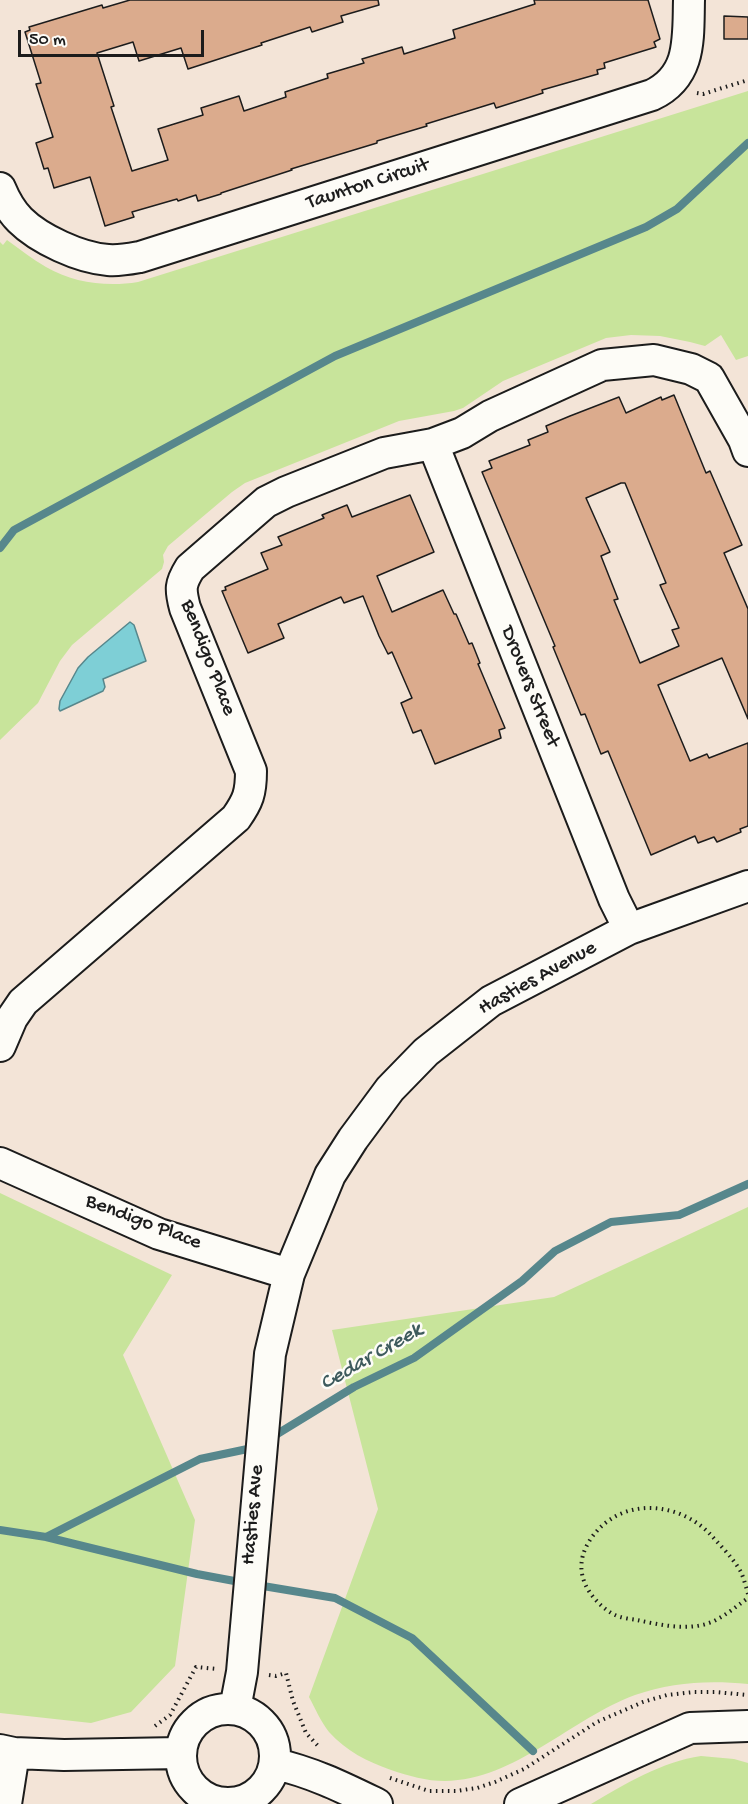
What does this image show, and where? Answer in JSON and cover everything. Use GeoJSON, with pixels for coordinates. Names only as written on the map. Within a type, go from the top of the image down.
{"type":"FeatureCollection","features":[{"type":"Feature","properties":{"kind":"street","name":"Taunton Circuit"},"geometry":{"type":"LineString","coordinates":[[0,188],[7,203],[20,220],[61,246],[96,259],[119,261],[140,257],[652,95],[666,88],[684,62],[688,41],[689,0]]}},
{"type":"Feature","properties":{"kind":"street","name":"Bendigo Place"},"geometry":{"type":"LineString","coordinates":[[0,1046],[12,1018],[23,1002],[236,818],[246,802],[251,789],[251,771],[185,608],[181,592],[182,580],[190,568],[266,502],[384,453],[433,444],[462,433],[490,416],[602,365],[654,360],[690,369],[709,378],[748,451]]}},
{"type":"Feature","properties":{"kind":"street","name":"Drovers Street"},"geometry":{"type":"LineString","coordinates":[[433,444],[614,899],[629,929]]}},
{"type":"Feature","properties":{"kind":"street","name":"Hasties Avenue"},"geometry":{"type":"LineString","coordinates":[[278,1321],[290,1274],[330,1175],[390,1089],[426,1052],[491,1001],[629,929],[748,886]]}},
{"type":"Feature","properties":{"kind":"street","name":"Bendigo Place"},"geometry":{"type":"LineString","coordinates":[[0,1163],[159,1234],[290,1274]]}},
{"type":"Feature","properties":{"kind":"street","name":"Hasties Ave"},"geometry":{"type":"LineString","coordinates":[[235,1710],[242,1672],[267,1378],[278,1321]]}},
{"type":"Feature","properties":{"kind":"street"},"geometry":{"type":"LineString","coordinates":[[221,1709],[235,1710],[247,1713],[266,1728],[274,1745],[275,1764],[272,1777],[254,1796],[236,1803],[217,1803],[204,1798],[186,1779],[180,1754],[183,1740],[198,1719],[221,1709]]}},
{"type":"Feature","properties":{"kind":"street"},"geometry":{"type":"LineString","coordinates":[[520,1804],[690,1728],[748,1726]]}},
{"type":"Feature","properties":{"kind":"street"},"geometry":{"type":"LineString","coordinates":[[6,1804],[7,1752],[64,1755],[180,1754]]}},
{"type":"Feature","properties":{"kind":"street"},"geometry":{"type":"LineString","coordinates":[[275,1764],[381,1790]]}},
{"type":"Feature","properties":{"kind":"path"},"geometry":{"type":"LineString","coordinates":[[693,93],[703,94],[748,80]]}},
{"type":"Feature","properties":{"kind":"path"},"geometry":{"type":"LineString","coordinates":[[661,1508],[698,1522],[722,1546],[741,1573],[748,1596],[712,1622],[696,1626],[662,1625],[616,1616],[600,1605],[587,1589],[581,1575],[581,1562],[585,1548],[607,1520],[624,1512],[661,1508]]}},
{"type":"Feature","properties":{"kind":"path"},"geometry":{"type":"LineString","coordinates":[[149,1728],[171,1715],[196,1667],[208,1668]]}},
{"type":"Feature","properties":{"kind":"path"},"geometry":{"type":"LineString","coordinates":[[276,1676],[286,1673],[293,1701],[306,1732],[320,1748],[328,1753]]}},
{"type":"Feature","properties":{"kind":"path"},"geometry":{"type":"LineString","coordinates":[[381,1790],[456,1791],[477,1788],[524,1769],[597,1722],[643,1702],[667,1695],[694,1692],[748,1695]]}},
{"type":"Feature","properties":{"kind":"green space"},"geometry":{"type":"Polygon","coordinates":[[[748,91],[748,356],[736,360],[721,335],[705,346],[660,336],[631,335],[606,338],[503,381],[463,408],[399,421],[245,483],[168,546],[163,555],[162,569],[72,645],[60,661],[38,703],[0,740],[0,242],[3,245],[7,240],[41,264],[67,277],[102,284],[138,282],[748,91]]]}},
{"type":"Feature","properties":{"kind":"green space"},"geometry":{"type":"Polygon","coordinates":[[[0,1193],[172,1275],[123,1355],[195,1520],[175,1666],[131,1712],[91,1723],[0,1713],[0,1193]]]}},
{"type":"Feature","properties":{"kind":"green space"},"geometry":{"type":"Polygon","coordinates":[[[748,1207],[748,1684],[691,1683],[663,1687],[635,1695],[612,1705],[519,1759],[471,1778],[445,1781],[411,1776],[374,1763],[343,1745],[326,1728],[309,1697],[378,1509],[332,1330],[554,1297],[748,1207]]]}},
{"type":"Feature","properties":{"kind":"green space"},"geometry":{"type":"Polygon","coordinates":[[[701,1756],[734,1759],[748,1763],[748,1804],[591,1804],[658,1768],[701,1756]]]}},
{"type":"Feature","properties":{"kind":"water"},"geometry":{"type":"Polygon","coordinates":[[[130,622],[134,625],[146,661],[103,679],[105,687],[103,691],[60,711],[60,701],[78,668],[130,622]]]}},
{"type":"Feature","properties":{"kind":"building"},"geometry":{"type":"Polygon","coordinates":[[[130,0],[378,0],[379,5],[341,16],[343,22],[312,32],[310,27],[188,69],[181,48],[139,61],[133,42],[97,53],[114,106],[111,107],[132,171],[168,160],[158,129],[203,115],[201,108],[239,96],[244,111],[286,97],[285,92],[328,78],[327,74],[364,63],[362,59],[402,47],[404,54],[455,38],[453,30],[535,4],[534,0],[648,0],[660,39],[654,42],[656,47],[604,63],[605,68],[597,70],[598,74],[542,90],[543,93],[496,108],[494,103],[426,124],[427,126],[377,141],[377,143],[198,201],[196,195],[132,212],[134,217],[105,226],[90,177],[54,188],[48,168],[44,169],[36,143],[53,137],[36,84],[41,83],[25,32],[30,30],[29,27],[102,5],[103,8],[130,0]]]}},
{"type":"Feature","properties":{"kind":"building"},"geometry":{"type":"Polygon","coordinates":[[[724,16],[748,17],[748,39],[724,39],[724,16]]]}},
{"type":"Feature","properties":{"kind":"building"},"geometry":{"type":"Polygon","coordinates":[[[674,395],[706,473],[710,471],[742,545],[724,553],[748,609],[748,719],[722,658],[658,685],[690,761],[707,754],[709,758],[748,743],[748,826],[740,829],[741,832],[717,842],[714,837],[698,843],[695,836],[651,855],[608,751],[601,754],[585,714],[581,715],[553,647],[555,646],[482,472],[492,468],[489,461],[530,445],[528,440],[548,432],[546,426],[570,416],[619,397],[626,413],[661,397],[662,400],[674,395]],[[625,483],[586,498],[610,552],[601,556],[618,599],[614,600],[640,663],[679,646],[672,630],[679,628],[660,585],[666,583],[625,483]]]}},
{"type":"Feature","properties":{"kind":"building"},"geometry":{"type":"Polygon","coordinates":[[[410,495],[434,552],[377,576],[392,612],[443,590],[469,644],[472,643],[480,663],[478,664],[505,728],[499,730],[501,738],[435,764],[421,730],[413,733],[401,703],[412,698],[392,652],[388,654],[379,636],[363,596],[344,603],[341,597],[278,624],[284,638],[248,653],[222,591],[226,590],[225,587],[268,569],[261,553],[282,545],[278,537],[324,518],[322,515],[347,505],[352,517],[410,495]]]}},
{"type":"Feature","properties":{"kind":"waterway"},"geometry":{"type":"LineString","coordinates":[[0,548],[14,530],[335,356],[646,227],[677,209],[748,143]]}},
{"type":"Feature","properties":{"kind":"waterway","name":"Cedar Creek"},"geometry":{"type":"LineString","coordinates":[[269,1439],[354,1387],[414,1358],[522,1281],[555,1251],[611,1222],[679,1215],[748,1184]]}},
{"type":"Feature","properties":{"kind":"waterway","name":"Cedar Creek"},"geometry":{"type":"LineString","coordinates":[[0,1530],[46,1537],[200,1459],[257,1447]]}},
{"type":"Feature","properties":{"kind":"waterway"},"geometry":{"type":"LineString","coordinates":[[46,1537],[197,1574],[245,1583]]}},
{"type":"Feature","properties":{"kind":"waterway"},"geometry":{"type":"LineString","coordinates":[[257,1585],[335,1598],[412,1638],[533,1751]]}}]}
